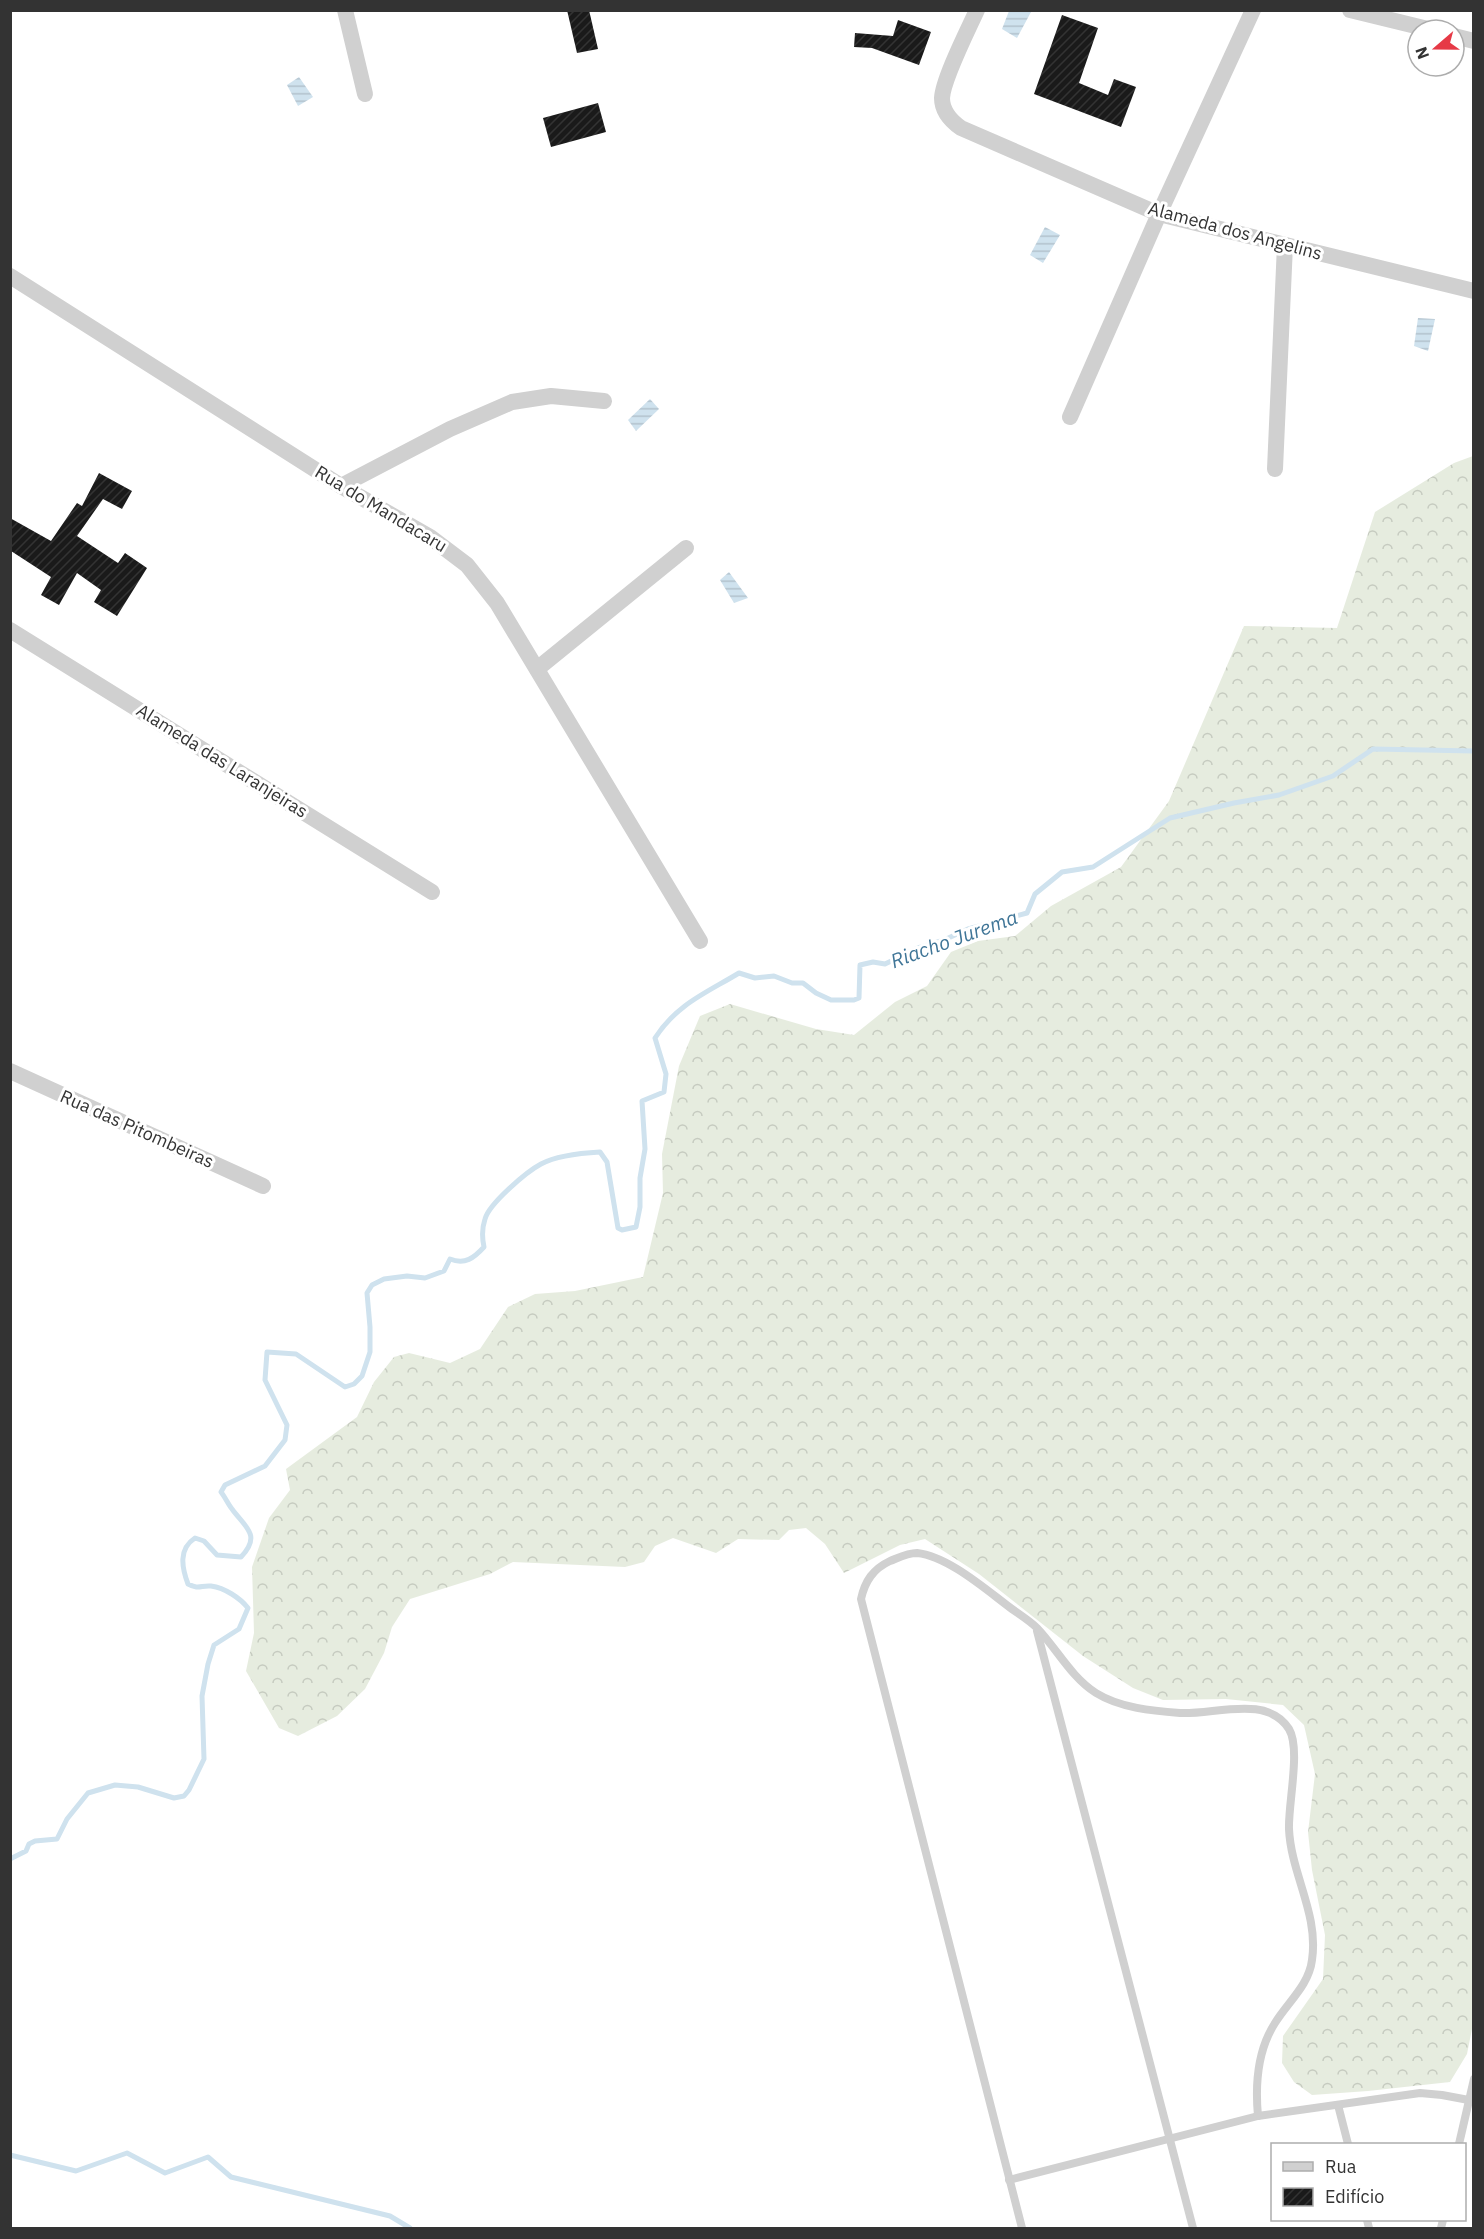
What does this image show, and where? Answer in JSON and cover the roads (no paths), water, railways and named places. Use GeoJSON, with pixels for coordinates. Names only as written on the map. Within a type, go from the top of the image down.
{"type":"FeatureCollection","features":[{"type":"Feature","properties":{"kind":"street"},"geometry":{"type":"LineString","coordinates":[[345,10],[365,94]]}},
{"type":"Feature","properties":{"kind":"street","name":"Alameda dos Angelins"},"geometry":{"type":"LineString","coordinates":[[977,10],[942,99],[951,121],[975,135],[1159,214],[1473,291]]}},
{"type":"Feature","properties":{"kind":"street"},"geometry":{"type":"LineString","coordinates":[[1070,417],[1159,214],[1253,10]]}},
{"type":"Feature","properties":{"kind":"street"},"geometry":{"type":"LineString","coordinates":[[1350,10],[1406,24]]}},
{"type":"Feature","properties":{"kind":"street"},"geometry":{"type":"LineString","coordinates":[[1275,469],[1285,245]]}},
{"type":"Feature","properties":{"kind":"street","name":"Rua do Mandacaru"},"geometry":{"type":"LineString","coordinates":[[10,276],[341,486],[430,537],[467,565],[497,603],[700,941]]}},
{"type":"Feature","properties":{"kind":"street"},"geometry":{"type":"LineString","coordinates":[[341,486],[450,429],[512,402],[551,396],[604,401]]}},
{"type":"Feature","properties":{"kind":"street"},"geometry":{"type":"LineString","coordinates":[[537,669],[686,548]]}},
{"type":"Feature","properties":{"kind":"street","name":"Alameda das Laranjeiras"},"geometry":{"type":"LineString","coordinates":[[10,630],[432,892]]}},
{"type":"Feature","properties":{"kind":"street","name":"Rua das Pitombeiras"},"geometry":{"type":"LineString","coordinates":[[10,1071],[263,1186]]}},
{"type":"Feature","properties":{"kind":"lane"},"geometry":{"type":"LineString","coordinates":[[1022,2229],[861,1599],[864,1584],[884,1564],[916,1553],[935,1558],[968,1576],[1036,1628],[1076,1676],[1095,1692],[1112,1702],[1182,1713],[1251,1709],[1274,1713],[1290,1730],[1295,1752],[1289,1802],[1290,1843],[1313,1934],[1312,1960],[1308,1977],[1275,2023],[1265,2043],[1257,2072],[1258,2116]]}},
{"type":"Feature","properties":{"kind":"lane"},"geometry":{"type":"LineString","coordinates":[[1036,1628],[1193,2229]]}},
{"type":"Feature","properties":{"kind":"lane"},"geometry":{"type":"LineString","coordinates":[[1460,2143],[1471,2100],[1473,2079]]}},
{"type":"Feature","properties":{"kind":"lane"},"geometry":{"type":"LineString","coordinates":[[1009,2180],[1258,2116],[1420,2093],[1471,2100]]}},
{"type":"Feature","properties":{"kind":"lane"},"geometry":{"type":"LineString","coordinates":[[1338,2105],[1348,2143]]}},
{"type":"Feature","properties":{"kind":"water"},"geometry":{"type":"Polygon","coordinates":[[[1009,11],[1031,12],[1017,38],[1002,29],[1009,11]]]}},
{"type":"Feature","properties":{"kind":"water"},"geometry":{"type":"Polygon","coordinates":[[[299,77],[313,97],[298,106],[287,85],[299,77]]]}},
{"type":"Feature","properties":{"kind":"water"},"geometry":{"type":"Polygon","coordinates":[[[1045,227],[1060,235],[1043,263],[1030,255],[1045,227]]]}},
{"type":"Feature","properties":{"kind":"water"},"geometry":{"type":"Polygon","coordinates":[[[1418,318],[1435,319],[1428,351],[1414,346],[1418,318]]]}},
{"type":"Feature","properties":{"kind":"water"},"geometry":{"type":"Polygon","coordinates":[[[650,399],[659,409],[636,431],[628,420],[650,399]]]}},
{"type":"Feature","properties":{"kind":"water"},"geometry":{"type":"Polygon","coordinates":[[[729,572],[748,598],[734,603],[720,580],[729,572]]]}},
{"type":"Feature","properties":{"kind":"waterway","name":"Riacho Jurema"},"geometry":{"type":"LineString","coordinates":[[10,1859],[26,1851],[29,1844],[35,1841],[57,1839],[67,1819],[88,1793],[115,1785],[138,1787],[174,1798],[184,1796],[189,1790],[204,1759],[202,1696],[214,1645],[239,1629],[248,1608],[227,1591],[211,1586],[195,1587],[188,1584],[183,1565],[184,1553],[195,1538],[204,1541],[217,1555],[241,1557],[250,1543],[251,1537],[246,1526],[221,1492],[225,1485],[265,1466],[285,1440],[287,1425],[265,1380],[267,1352],[296,1354],[345,1387],[354,1384],[362,1376],[370,1352],[367,1293],[372,1285],[384,1279],[407,1276],[425,1278],[444,1271],[450,1259],[465,1261],[473,1257],[484,1247],[484,1222],[493,1205],[526,1174],[555,1158],[600,1152],[607,1162],[618,1228],[622,1230],[636,1227],[645,1149],[642,1101],[664,1092],[666,1074],[655,1038],[673,1016],[683,1008],[739,973],[755,978],[774,976],[792,983],[803,983],[816,993],[831,1000],[854,1000],[859,998],[860,965],[873,962],[885,964],[918,948],[968,929],[1027,913],[1035,894],[1062,872],[1093,867],[1170,818],[1279,795],[1333,776],[1373,749],[1474,751]]}},
{"type":"Feature","properties":{"kind":"waterway"},"geometry":{"type":"LineString","coordinates":[[10,2155],[76,2171],[127,2153],[165,2173],[208,2157],[231,2177],[390,2216],[410,2228]]}}]}
